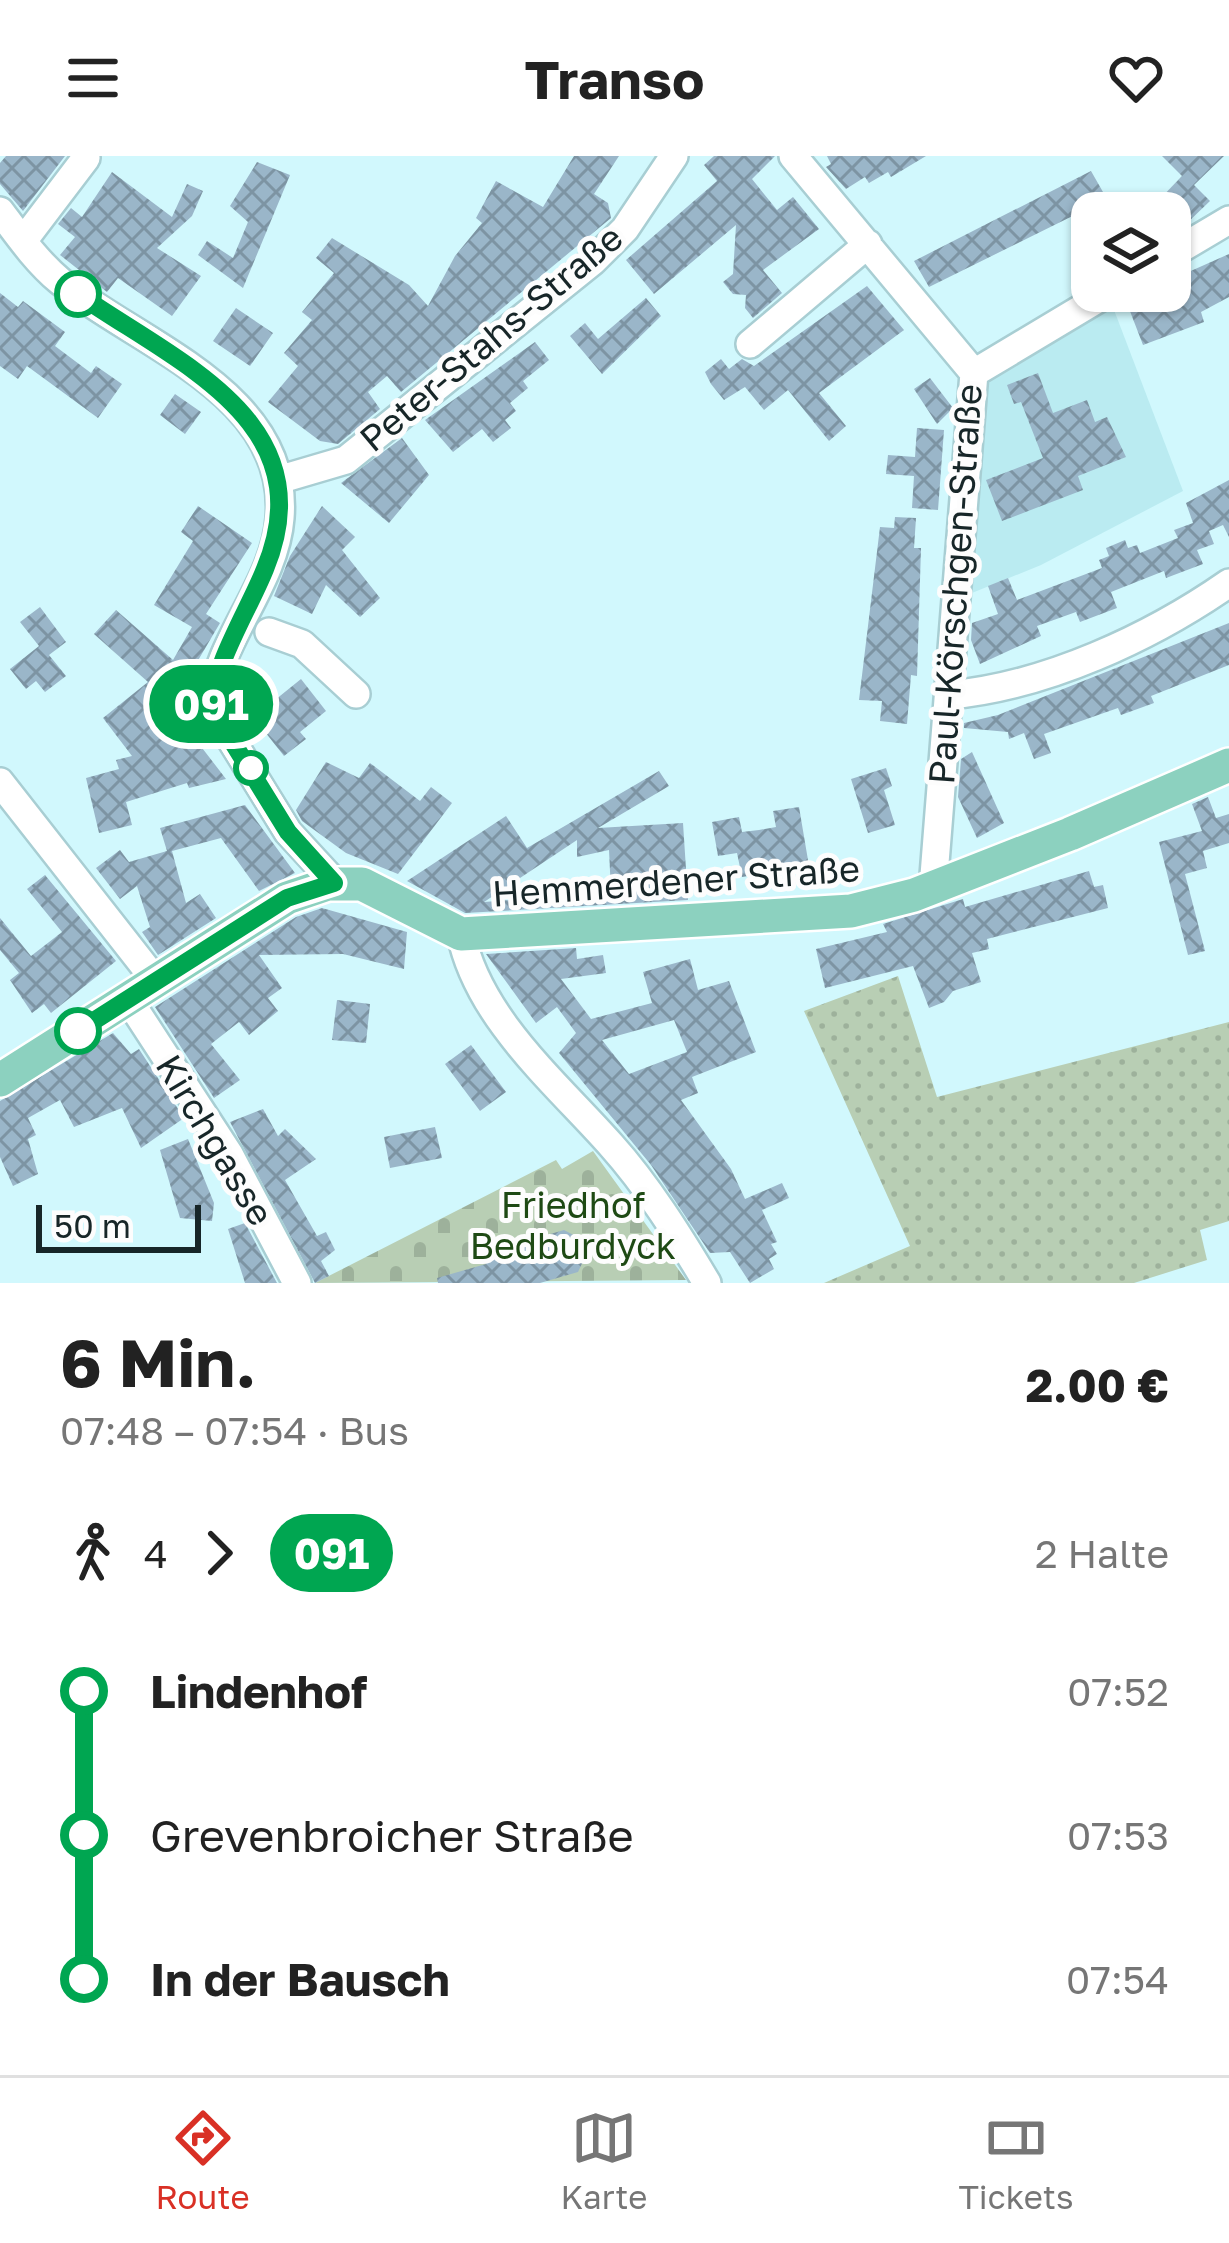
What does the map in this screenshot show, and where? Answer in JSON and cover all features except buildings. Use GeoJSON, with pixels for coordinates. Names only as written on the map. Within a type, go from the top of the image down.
{"type":"FeatureCollection","features":[{"type":"Feature","properties":{"kind":"main road","name":"Hemmerdener Straße"},"geometry":{"type":"LineString","coordinates":[[461,934],[836,913],[933,888],[1229,764]]}},
{"type":"Feature","properties":{"kind":"main road"},"geometry":{"type":"LineString","coordinates":[[0,1080],[287,898],[334,883],[374,888],[461,934]]}},
{"type":"Feature","properties":{"kind":"street","name":"Peter-Stahs-Straße"},"geometry":{"type":"LineString","coordinates":[[278,481],[346,460],[593,261],[625,229],[674,156]]}},
{"type":"Feature","properties":{"kind":"street","name":"Paul-Körschgen-Straße"},"geometry":{"type":"LineString","coordinates":[[795,156],[974,373],[933,888]]}},
{"type":"Feature","properties":{"kind":"street"},"geometry":{"type":"LineString","coordinates":[[23,241],[86,158]]}},
{"type":"Feature","properties":{"kind":"street"},"geometry":{"type":"LineString","coordinates":[[0,211],[59,280],[235,404],[263,438],[278,481],[278,536],[211,707],[288,832],[334,883]]}},
{"type":"Feature","properties":{"kind":"street"},"geometry":{"type":"LineString","coordinates":[[1191,243],[1229,220]]}},
{"type":"Feature","properties":{"kind":"street"},"geometry":{"type":"LineString","coordinates":[[750,344],[868,244]]}},
{"type":"Feature","properties":{"kind":"street"},"geometry":{"type":"LineString","coordinates":[[974,373],[1076,312]]}},
{"type":"Feature","properties":{"kind":"street"},"geometry":{"type":"LineString","coordinates":[[950,695],[1028,680],[1181,617],[1229,583]]}},
{"type":"Feature","properties":{"kind":"street"},"geometry":{"type":"LineString","coordinates":[[269,632],[302,644],[356,694]]}},
{"type":"Feature","properties":{"kind":"street","name":"Kirchgasse"},"geometry":{"type":"LineString","coordinates":[[0,782],[142,990],[297,1283]]}},
{"type":"Feature","properties":{"kind":"street"},"geometry":{"type":"LineString","coordinates":[[461,934],[479,989],[556,1087],[620,1156],[707,1283]]}},
{"type":"Feature","properties":{"kind":"shaded area"},"geometry":{"type":"Polygon","coordinates":[[[1095,312],[1115,312],[1183,491],[1041,565],[967,595],[981,400],[991,379],[1095,312]]]}},
{"type":"Feature","properties":{"kind":"green space"},"geometry":{"type":"Polygon","coordinates":[[[898,976],[937,1097],[1229,1022],[1229,1221],[1200,1230],[1207,1260],[1134,1283],[824,1283],[910,1246],[804,1011],[898,976]]]}},
{"type":"Feature","properties":{"kind":"green space","name":"Friedhof Bedburdyck"},"geometry":{"type":"Polygon","coordinates":[[[593,1151],[686,1280],[315,1283],[556,1160],[562,1169],[593,1151]]]}},
{"type":"Feature","properties":{"kind":"bus line","name":"091"},"geometry":{"type":"LineString","coordinates":[[78,294],[221,393],[250,420],[268,448],[280,491],[278,536],[213,691],[211,707],[216,722],[258,776],[288,832],[334,883],[287,898],[78,1031]]}}]}
